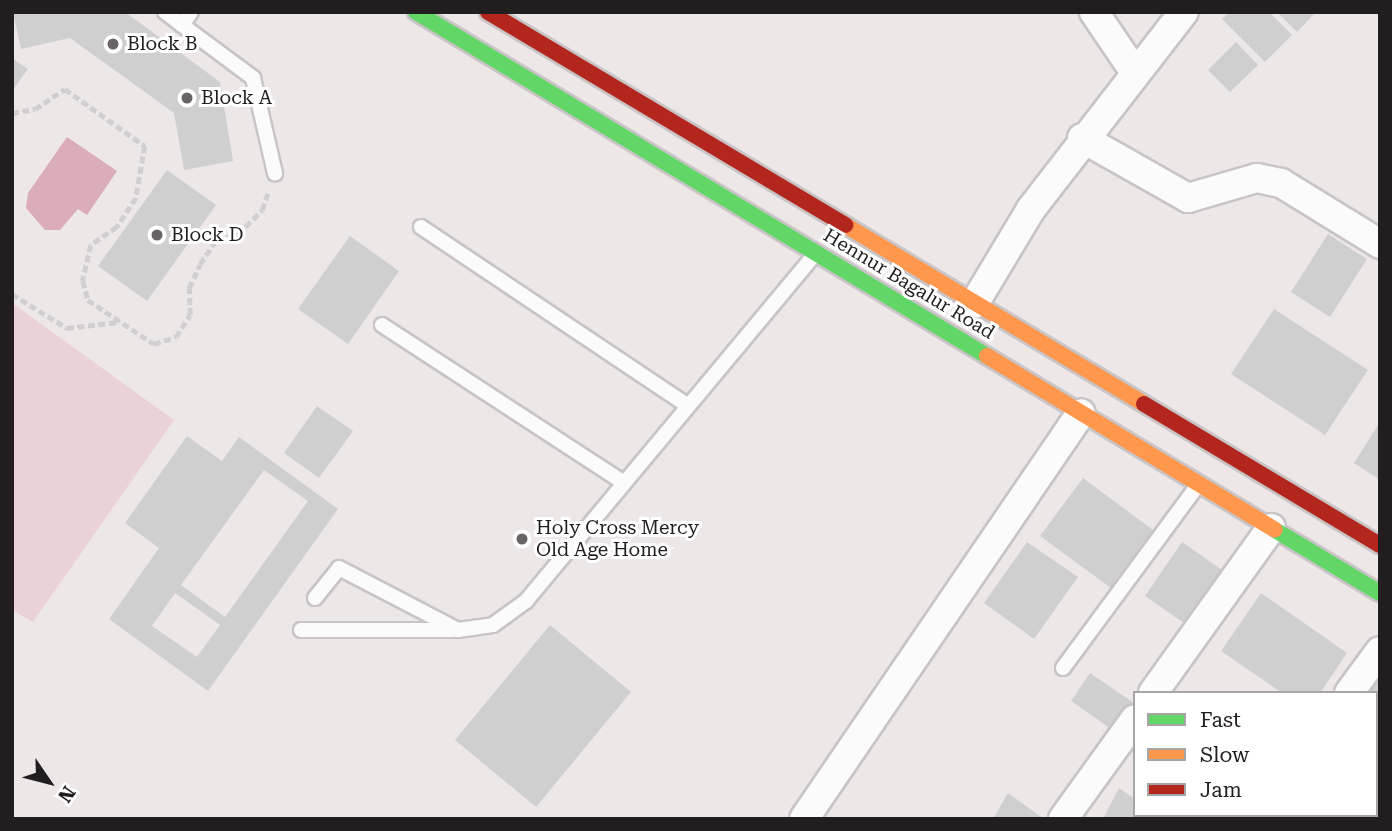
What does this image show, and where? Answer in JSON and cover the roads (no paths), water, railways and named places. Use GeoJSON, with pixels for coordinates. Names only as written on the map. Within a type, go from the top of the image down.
{"type":"FeatureCollection","features":[{"type":"Feature","properties":{"kind":"main road","name":"Hennur Bagalur Road"},"geometry":{"type":"LineString","coordinates":[[416,12],[1380,593]]}},
{"type":"Feature","properties":{"kind":"main road","name":"Hennur Bagalur Road"},"geometry":{"type":"LineString","coordinates":[[496,14],[974,304],[1380,545]]}},
{"type":"Feature","properties":{"kind":"street"},"geometry":{"type":"LineString","coordinates":[[1094,12],[1133,71]]}},
{"type":"Feature","properties":{"kind":"street"},"geometry":{"type":"LineString","coordinates":[[974,304],[1082,138],[1133,71],[1184,12]]}},
{"type":"Feature","properties":{"kind":"street"},"geometry":{"type":"LineString","coordinates":[[1082,138],[1188,198],[1257,178],[1281,183],[1380,244]]}},
{"type":"Feature","properties":{"kind":"street"},"geometry":{"type":"LineString","coordinates":[[804,819],[1081,413]]}},
{"type":"Feature","properties":{"kind":"street"},"geometry":{"type":"LineString","coordinates":[[1154,691],[1271,528]]}},
{"type":"Feature","properties":{"kind":"street"},"geometry":{"type":"LineString","coordinates":[[1350,691],[1380,651]]}},
{"type":"Feature","properties":{"kind":"street"},"geometry":{"type":"LineString","coordinates":[[1063,819],[1133,722]]}},
{"type":"Feature","properties":{"kind":"lane"},"geometry":{"type":"LineString","coordinates":[[165,12],[186,18],[253,78],[275,173]]}},
{"type":"Feature","properties":{"kind":"lane"},"geometry":{"type":"LineString","coordinates":[[421,227],[688,406]]}},
{"type":"Feature","properties":{"kind":"lane"},"geometry":{"type":"LineString","coordinates":[[301,630],[458,630],[494,625],[526,601],[816,252]]}},
{"type":"Feature","properties":{"kind":"lane"},"geometry":{"type":"LineString","coordinates":[[383,326],[624,483]]}},
{"type":"Feature","properties":{"kind":"lane"},"geometry":{"type":"LineString","coordinates":[[1063,668],[1198,485]]}},
{"type":"Feature","properties":{"kind":"lane"},"geometry":{"type":"LineString","coordinates":[[315,598],[340,568],[458,630]]}},
{"type":"Feature","properties":{"kind":"place","name":"Block B"},"geometry":{"type":"Point","coordinates":[113,44]}},
{"type":"Feature","properties":{"kind":"place","name":"Block A"},"geometry":{"type":"Point","coordinates":[187,98]}},
{"type":"Feature","properties":{"kind":"place","name":"Block D"},"geometry":{"type":"Point","coordinates":[157,235]}},
{"type":"Feature","properties":{"kind":"place","name":"Holy Cross Mercy Old Age Home"},"geometry":{"type":"Point","coordinates":[522,539]}}]}
